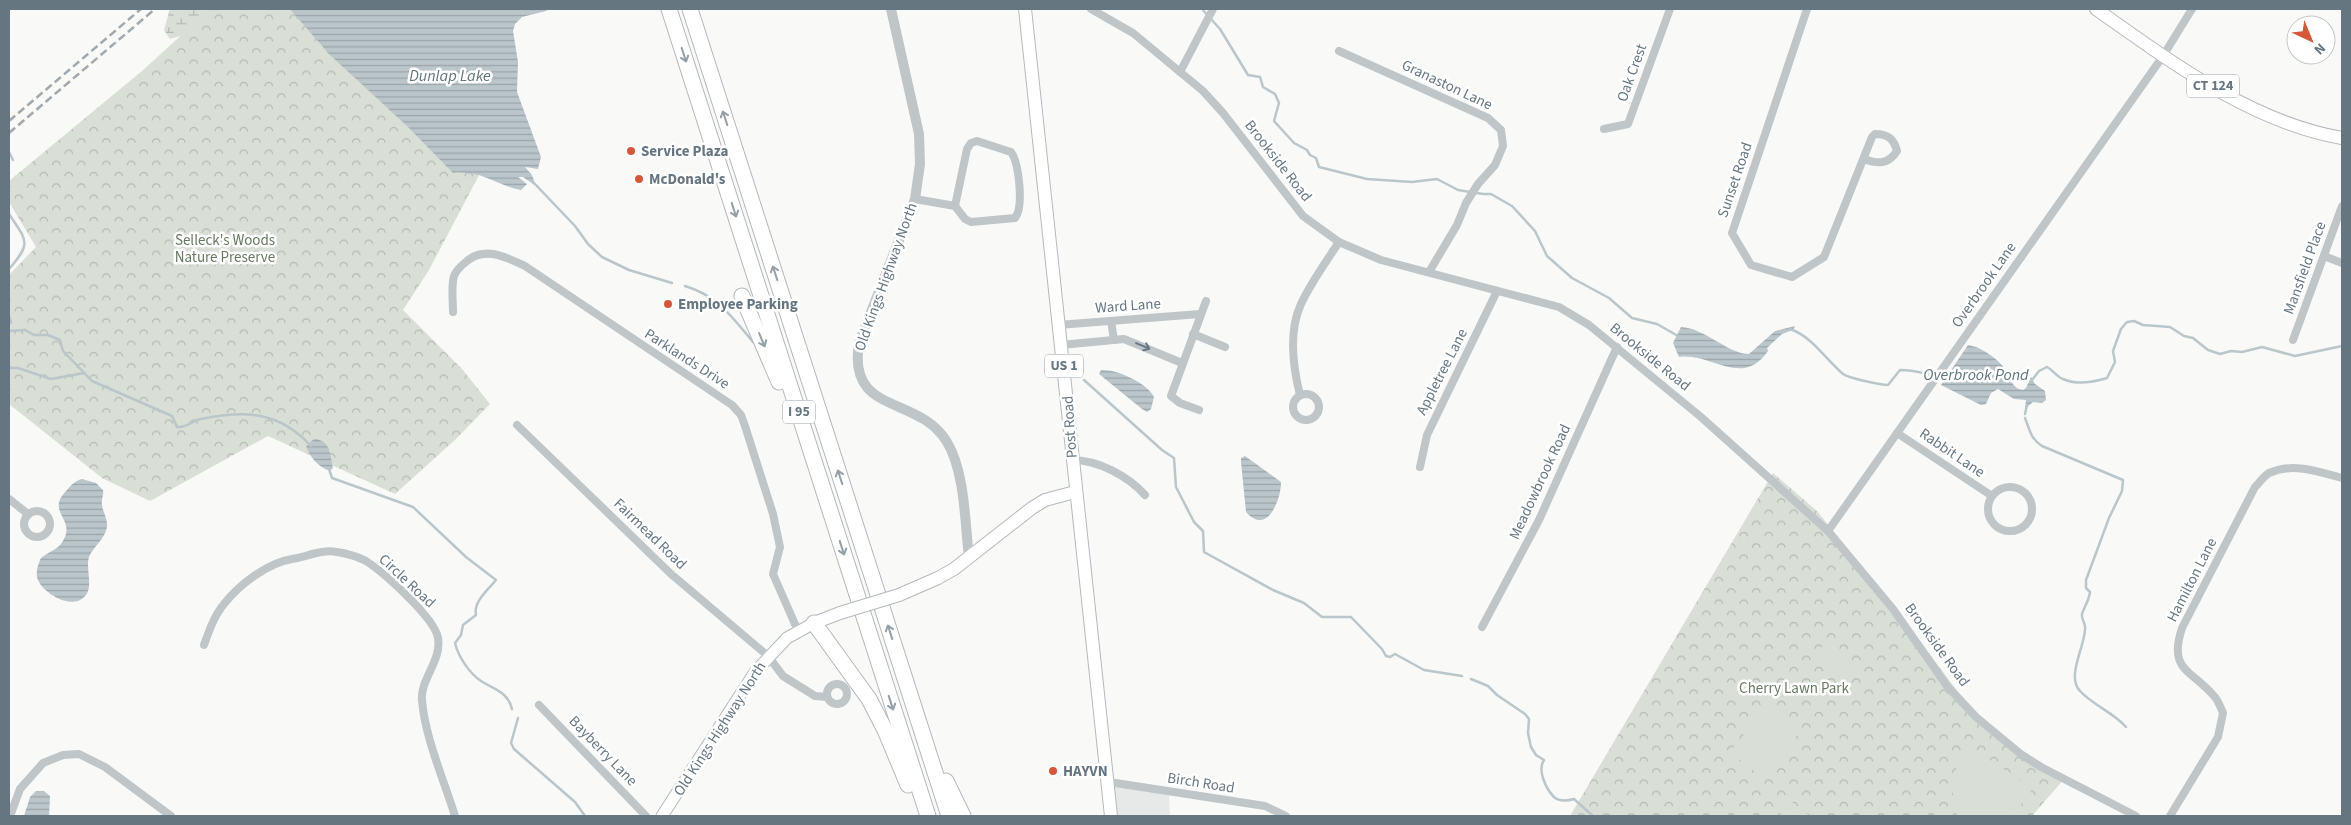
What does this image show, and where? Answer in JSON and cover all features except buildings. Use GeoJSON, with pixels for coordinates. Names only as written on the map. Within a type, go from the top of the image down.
{"type":"FeatureCollection","features":[{"type":"Feature","properties":{"kind":"highway","name":"I 95"},"geometry":{"type":"LineString","coordinates":[[669,9],[928,816]]}},
{"type":"Feature","properties":{"kind":"highway","name":"I 95"},"geometry":{"type":"LineString","coordinates":[[690,9],[949,816]]}},
{"type":"Feature","properties":{"kind":"highway"},"geometry":{"type":"LineString","coordinates":[[742,296],[774,369],[835,526]]}},
{"type":"Feature","properties":{"kind":"highway"},"geometry":{"type":"LineString","coordinates":[[814,623],[852,673],[873,707],[892,747],[920,816]]}},
{"type":"Feature","properties":{"kind":"highway"},"geometry":{"type":"LineString","coordinates":[[915,712],[963,816]]}},
{"type":"Feature","properties":{"kind":"main road","name":"Post Road"},"geometry":{"type":"LineString","coordinates":[[1025,9],[1058,325],[1068,399],[1075,492],[1109,782],[1111,816]]}},
{"type":"Feature","properties":{"kind":"main road","name":"CT 124"},"geometry":{"type":"LineString","coordinates":[[2096,9],[2163,56],[2253,108],[2299,127],[2342,138]]}},
{"type":"Feature","properties":{"kind":"main road","name":"Old Kings Highway North"},"geometry":{"type":"LineString","coordinates":[[662,816],[737,698],[768,656],[798,631],[840,613],[899,595],[938,578],[969,558],[1038,504],[1054,496],[1075,492]]}},
{"type":"Feature","properties":{"kind":"street","name":"Old Kings Highway North"},"geometry":{"type":"LineString","coordinates":[[891,9],[919,134],[920,164],[915,200],[859,343],[856,360],[857,373],[877,397],[922,417],[936,428],[945,440],[958,470],[969,558]]}},
{"type":"Feature","properties":{"kind":"street","name":"Brookside Road"},"geometry":{"type":"LineString","coordinates":[[1091,9],[1133,33],[1203,91],[1221,111],[1303,216],[1339,242],[1381,260],[1559,307],[1589,325],[1708,423],[1828,531],[1893,609],[1947,686],[1976,717],[2022,755],[2041,767],[2136,816]]}},
{"type":"Feature","properties":{"kind":"street"},"geometry":{"type":"LineString","coordinates":[[1180,72],[1213,9]]}},
{"type":"Feature","properties":{"kind":"street","name":"Oak Crest"},"geometry":{"type":"LineString","coordinates":[[1604,129],[1628,124],[1670,9]]}},
{"type":"Feature","properties":{"kind":"street","name":"Sunset Road"},"geometry":{"type":"LineString","coordinates":[[1808,9],[1732,233],[1751,265],[1792,278],[1824,257],[1863,159],[1875,134],[1889,137],[1894,142],[1896,151],[1891,160],[1876,163],[1863,159]]}},
{"type":"Feature","properties":{"kind":"street","name":"Overbrook Lane"},"geometry":{"type":"LineString","coordinates":[[1828,531],[2163,56],[2192,9]]}},
{"type":"Feature","properties":{"kind":"street","name":"Granaston Lane"},"geometry":{"type":"LineString","coordinates":[[1339,51],[1488,118],[1500,130],[1503,146],[1495,165],[1478,184],[1466,203],[1457,225],[1429,272]]}},
{"type":"Feature","properties":{"kind":"street"},"geometry":{"type":"LineString","coordinates":[[915,200],[955,206],[965,219],[971,222],[1015,218],[1020,206],[1016,163],[1011,152],[977,141],[971,143],[967,149],[955,206]]}},
{"type":"Feature","properties":{"kind":"street","name":"Mansfield Place"},"geometry":{"type":"LineString","coordinates":[[2293,340],[2342,206]]}},
{"type":"Feature","properties":{"kind":"street"},"geometry":{"type":"LineString","coordinates":[[1300,395],[1293,352],[1296,318],[1300,305],[1339,242]]}},
{"type":"Feature","properties":{"kind":"street","name":"Parklands Drive"},"geometry":{"type":"LineString","coordinates":[[453,312],[454,276],[460,267],[480,254],[494,253],[510,258],[525,266],[732,405],[740,415],[745,426],[773,514],[780,546],[773,574],[798,631]]}},
{"type":"Feature","properties":{"kind":"street"},"geometry":{"type":"LineString","coordinates":[[2324,256],[2342,263]]}},
{"type":"Feature","properties":{"kind":"street","name":"Appletree Lane"},"geometry":{"type":"LineString","coordinates":[[1420,468],[1427,435],[1497,291]]}},
{"type":"Feature","properties":{"kind":"street"},"geometry":{"type":"LineString","coordinates":[[1199,410],[1180,404],[1171,396],[1206,301]]}},
{"type":"Feature","properties":{"kind":"street","name":"Ward Lane"},"geometry":{"type":"LineString","coordinates":[[1058,325],[1200,314]]}},
{"type":"Feature","properties":{"kind":"street"},"geometry":{"type":"LineString","coordinates":[[1111,321],[1114,340]]}},
{"type":"Feature","properties":{"kind":"street"},"geometry":{"type":"LineString","coordinates":[[1193,334],[1225,346]]}},
{"type":"Feature","properties":{"kind":"street"},"geometry":{"type":"LineString","coordinates":[[1061,345],[1124,339],[1182,363]]}},
{"type":"Feature","properties":{"kind":"street","name":"Meadowbrook Road"},"geometry":{"type":"LineString","coordinates":[[1482,627],[1539,520],[1617,347]]}},
{"type":"Feature","properties":{"kind":"street","name":"Fairmead Road"},"geometry":{"type":"LineString","coordinates":[[517,425],[672,574],[768,656],[788,681],[815,696],[827,697]]}},
{"type":"Feature","properties":{"kind":"street","name":"Rabbit Lane"},"geometry":{"type":"LineString","coordinates":[[1897,432],[1992,496]]}},
{"type":"Feature","properties":{"kind":"street"},"geometry":{"type":"LineString","coordinates":[[1072,460],[1086,460],[1114,472],[1132,482],[1146,495]]}},
{"type":"Feature","properties":{"kind":"street","name":"Hamilton Lane"},"geometry":{"type":"LineString","coordinates":[[2170,816],[2218,737],[2223,713],[2215,696],[2184,669],[2177,655],[2178,641],[2182,628],[2255,487],[2268,474],[2286,468],[2298,468],[2342,478]]}},
{"type":"Feature","properties":{"kind":"street","name":"Rabbit Lane"},"geometry":{"type":"LineString","coordinates":[[2016,487],[2022,490],[2031,501],[2033,507],[2029,520],[2019,530],[1998,528],[1993,523],[1988,510],[1992,496],[2003,488],[2016,487]]}},
{"type":"Feature","properties":{"kind":"street"},"geometry":{"type":"LineString","coordinates":[[9,499],[28,514]]}},
{"type":"Feature","properties":{"kind":"street","name":"Circle Road"},"geometry":{"type":"LineString","coordinates":[[204,645],[224,604],[242,586],[271,566],[287,560],[336,552],[365,560],[421,611],[432,624],[438,638],[436,658],[421,697],[425,719],[456,816]]}},
{"type":"Feature","properties":{"kind":"street","name":"Bayberry Lane"},"geometry":{"type":"LineString","coordinates":[[539,706],[646,816]]}},
{"type":"Feature","properties":{"kind":"street"},"geometry":{"type":"LineString","coordinates":[[10,816],[20,788],[43,763],[63,755],[79,754],[105,766],[171,816]]}},
{"type":"Feature","properties":{"kind":"street","name":"Birch Road"},"geometry":{"type":"LineString","coordinates":[[1109,782],[1265,806],[1286,816]]}},
{"type":"Feature","properties":{"kind":"shaded area"},"geometry":{"type":"Polygon","coordinates":[[[1111,785],[1169,795],[1170,816],[1102,816],[1114,815],[1111,785]]]}},
{"type":"Feature","properties":{"kind":"green space"},"geometry":{"type":"Polygon","coordinates":[[[170,9],[214,9],[183,35],[170,39],[164,30],[170,9]]]}},
{"type":"Feature","properties":{"kind":"green space","name":"Selleck's Woods Nature Preserve"},"geometry":{"type":"Polygon","coordinates":[[[210,9],[462,9],[496,143],[429,270],[403,310],[462,369],[490,404],[456,439],[395,494],[268,436],[150,501],[102,478],[9,404],[9,275],[36,247],[9,202],[9,181],[142,71],[210,9]]]}},
{"type":"Feature","properties":{"kind":"green space","name":"Cherry Lawn Park"},"geometry":{"type":"Polygon","coordinates":[[[1773,473],[1817,511],[1893,605],[1958,692],[1989,728],[2064,779],[2032,816],[1570,816],[1773,473]]]}},
{"type":"Feature","properties":{"kind":"green space"},"geometry":{"type":"Polygon","coordinates":[[[1830,640],[1855,669],[1839,683],[1814,653],[1830,640]]]}},
{"type":"Feature","properties":{"kind":"green space"},"geometry":{"type":"Polygon","coordinates":[[[1769,703],[1802,729],[1763,778],[1730,752],[1769,703]]]}},
{"type":"Feature","properties":{"kind":"green space"},"geometry":{"type":"Polygon","coordinates":[[[1968,746],[2030,786],[2031,792],[2011,816],[1957,816],[1953,798],[1955,771],[1968,746]]]}},
{"type":"Feature","properties":{"kind":"green space"},"geometry":{"type":"Polygon","coordinates":[[[1791,801],[1810,816],[1779,816],[1791,801]]]}},
{"type":"Feature","properties":{"kind":"water","name":"Dunlap Lake"},"geometry":{"type":"Polygon","coordinates":[[[290,9],[548,9],[522,17],[515,24],[513,31],[518,62],[517,92],[541,157],[538,169],[525,167],[532,175],[536,186],[523,177],[518,177],[527,184],[521,190],[472,174],[453,173],[408,127],[329,54],[290,9]]]}},
{"type":"Feature","properties":{"kind":"water"},"geometry":{"type":"Polygon","coordinates":[[[1795,326],[1793,330],[1782,334],[1767,348],[1768,351],[1758,362],[1748,367],[1737,368],[1703,359],[1679,357],[1673,343],[1681,327],[1690,328],[1733,350],[1749,354],[1775,331],[1795,326]]]}},
{"type":"Feature","properties":{"kind":"water","name":"Overbrook Pond"},"geometry":{"type":"Polygon","coordinates":[[[1968,345],[1979,348],[1999,362],[2014,385],[2019,389],[2023,390],[2026,388],[2031,377],[2035,384],[2045,391],[2046,400],[2042,403],[2033,402],[2025,409],[2026,400],[2014,399],[1998,389],[1991,393],[1986,404],[1981,405],[1941,385],[1968,345]]]}},
{"type":"Feature","properties":{"kind":"water"},"geometry":{"type":"Polygon","coordinates":[[[1101,370],[1123,374],[1145,387],[1154,397],[1151,409],[1147,412],[1142,409],[1099,374],[1101,370]]]}},
{"type":"Feature","properties":{"kind":"water"},"geometry":{"type":"Polygon","coordinates":[[[314,439],[324,442],[329,449],[333,468],[330,471],[312,458],[306,446],[314,439]]]}},
{"type":"Feature","properties":{"kind":"water"},"geometry":{"type":"Polygon","coordinates":[[[1245,456],[1281,482],[1275,506],[1266,518],[1260,520],[1246,512],[1241,462],[1241,458],[1245,456]]]}},
{"type":"Feature","properties":{"kind":"water"},"geometry":{"type":"Polygon","coordinates":[[[82,479],[96,483],[103,490],[102,505],[107,527],[104,535],[89,557],[87,594],[78,601],[72,602],[58,598],[46,590],[38,580],[37,572],[41,558],[57,548],[64,539],[66,526],[59,510],[61,498],[72,485],[82,479]]]}},
{"type":"Feature","properties":{"kind":"water"},"geometry":{"type":"Polygon","coordinates":[[[36,791],[44,791],[50,796],[49,816],[24,816],[30,797],[36,791]]]}},
{"type":"Feature","properties":{"kind":"waterway"},"geometry":{"type":"LineString","coordinates":[[1202,9],[1220,29],[1248,75],[1260,77],[1263,87],[1275,94],[1279,103],[1274,121],[1294,143],[1307,150],[1310,155],[1316,158],[1319,167],[1367,179],[1412,182],[1437,179],[1458,190],[1491,194],[1512,206],[1535,231],[1547,256],[1572,278],[1609,298],[1632,318],[1657,324],[1678,336]]}},
{"type":"Feature","properties":{"kind":"waterway"},"geometry":{"type":"LineString","coordinates":[[9,152],[13,160]]}},
{"type":"Feature","properties":{"kind":"waterway"},"geometry":{"type":"LineString","coordinates":[[534,183],[575,226],[588,244],[602,257],[629,270],[672,283]]}},
{"type":"Feature","properties":{"kind":"waterway"},"geometry":{"type":"LineString","coordinates":[[9,214],[20,230],[24,242],[21,253],[9,269]]}},
{"type":"Feature","properties":{"kind":"waterway"},"geometry":{"type":"LineString","coordinates":[[685,286],[707,295],[724,308],[753,342]]}},
{"type":"Feature","properties":{"kind":"waterway"},"geometry":{"type":"LineString","coordinates":[[9,316],[11,322],[9,324]]}},
{"type":"Feature","properties":{"kind":"waterway"},"geometry":{"type":"LineString","coordinates":[[2032,380],[2039,371],[2047,367],[2068,381],[2091,382],[2107,378],[2115,362],[2113,351],[2121,329],[2127,322],[2134,321],[2143,325],[2170,327],[2184,336],[2193,338],[2208,350],[2220,354],[2231,351],[2242,352],[2262,347],[2295,356],[2342,346]]}},
{"type":"Feature","properties":{"kind":"waterway"},"geometry":{"type":"LineString","coordinates":[[1790,329],[1805,337],[1836,368],[1843,374],[1851,377],[1888,385],[1900,370],[1906,370],[1946,380]]}},
{"type":"Feature","properties":{"kind":"waterway"},"geometry":{"type":"LineString","coordinates":[[9,331],[25,330],[34,335],[48,335],[60,340],[63,351],[92,381],[172,416],[177,427],[217,416],[247,414],[274,420],[299,434],[311,446]]}},
{"type":"Feature","properties":{"kind":"waterway"},"geometry":{"type":"LineString","coordinates":[[9,368],[18,368],[51,379],[84,373]]}},
{"type":"Feature","properties":{"kind":"waterway"},"geometry":{"type":"LineString","coordinates":[[1084,380],[1162,450],[1174,458],[1176,487],[1194,522],[1203,531],[1204,552],[1273,590],[1304,603],[1322,617],[1351,617],[1382,649],[1386,656],[1390,657],[1395,654],[1424,670],[1462,676]]}},
{"type":"Feature","properties":{"kind":"waterway"},"geometry":{"type":"LineString","coordinates":[[2025,414],[2027,405]]}},
{"type":"Feature","properties":{"kind":"waterway"},"geometry":{"type":"LineString","coordinates":[[2025,418],[2033,437],[2042,446],[2123,480],[2122,491],[2109,518],[2086,580],[2086,588],[2090,592],[2082,614],[2085,629],[2075,670],[2075,678],[2076,685],[2080,691],[2126,727]]}},
{"type":"Feature","properties":{"kind":"waterway"},"geometry":{"type":"LineString","coordinates":[[329,469],[332,478],[413,507],[466,557],[496,580],[479,601],[476,615],[463,625],[461,635],[455,643],[468,669],[481,681],[504,695],[512,709]]}},
{"type":"Feature","properties":{"kind":"waterway"},"geometry":{"type":"LineString","coordinates":[[1471,679],[1488,686],[1497,695],[1525,714],[1529,719],[1528,733],[1531,747],[1536,755],[1544,760],[1541,769],[1548,789],[1559,800],[1574,799],[1593,816]]}},
{"type":"Feature","properties":{"kind":"waterway"},"geometry":{"type":"LineString","coordinates":[[518,718],[511,743],[514,749],[575,802],[585,816]]}},
{"type":"Feature","properties":{"kind":"railway"},"geometry":{"type":"LineString","coordinates":[[9,121],[141,9]]}},
{"type":"Feature","properties":{"kind":"railway"},"geometry":{"type":"LineString","coordinates":[[9,133],[155,9]]}},
{"type":"Feature","properties":{"kind":"place","name":"Service Plaza"},"geometry":{"type":"Point","coordinates":[631,151]}},
{"type":"Feature","properties":{"kind":"place","name":"McDonald's"},"geometry":{"type":"Point","coordinates":[639,179]}},
{"type":"Feature","properties":{"kind":"place","name":"Employee Parking"},"geometry":{"type":"Point","coordinates":[668,304]}},
{"type":"Feature","properties":{"kind":"place","name":"HAYVN"},"geometry":{"type":"Point","coordinates":[1053,771]}}]}
